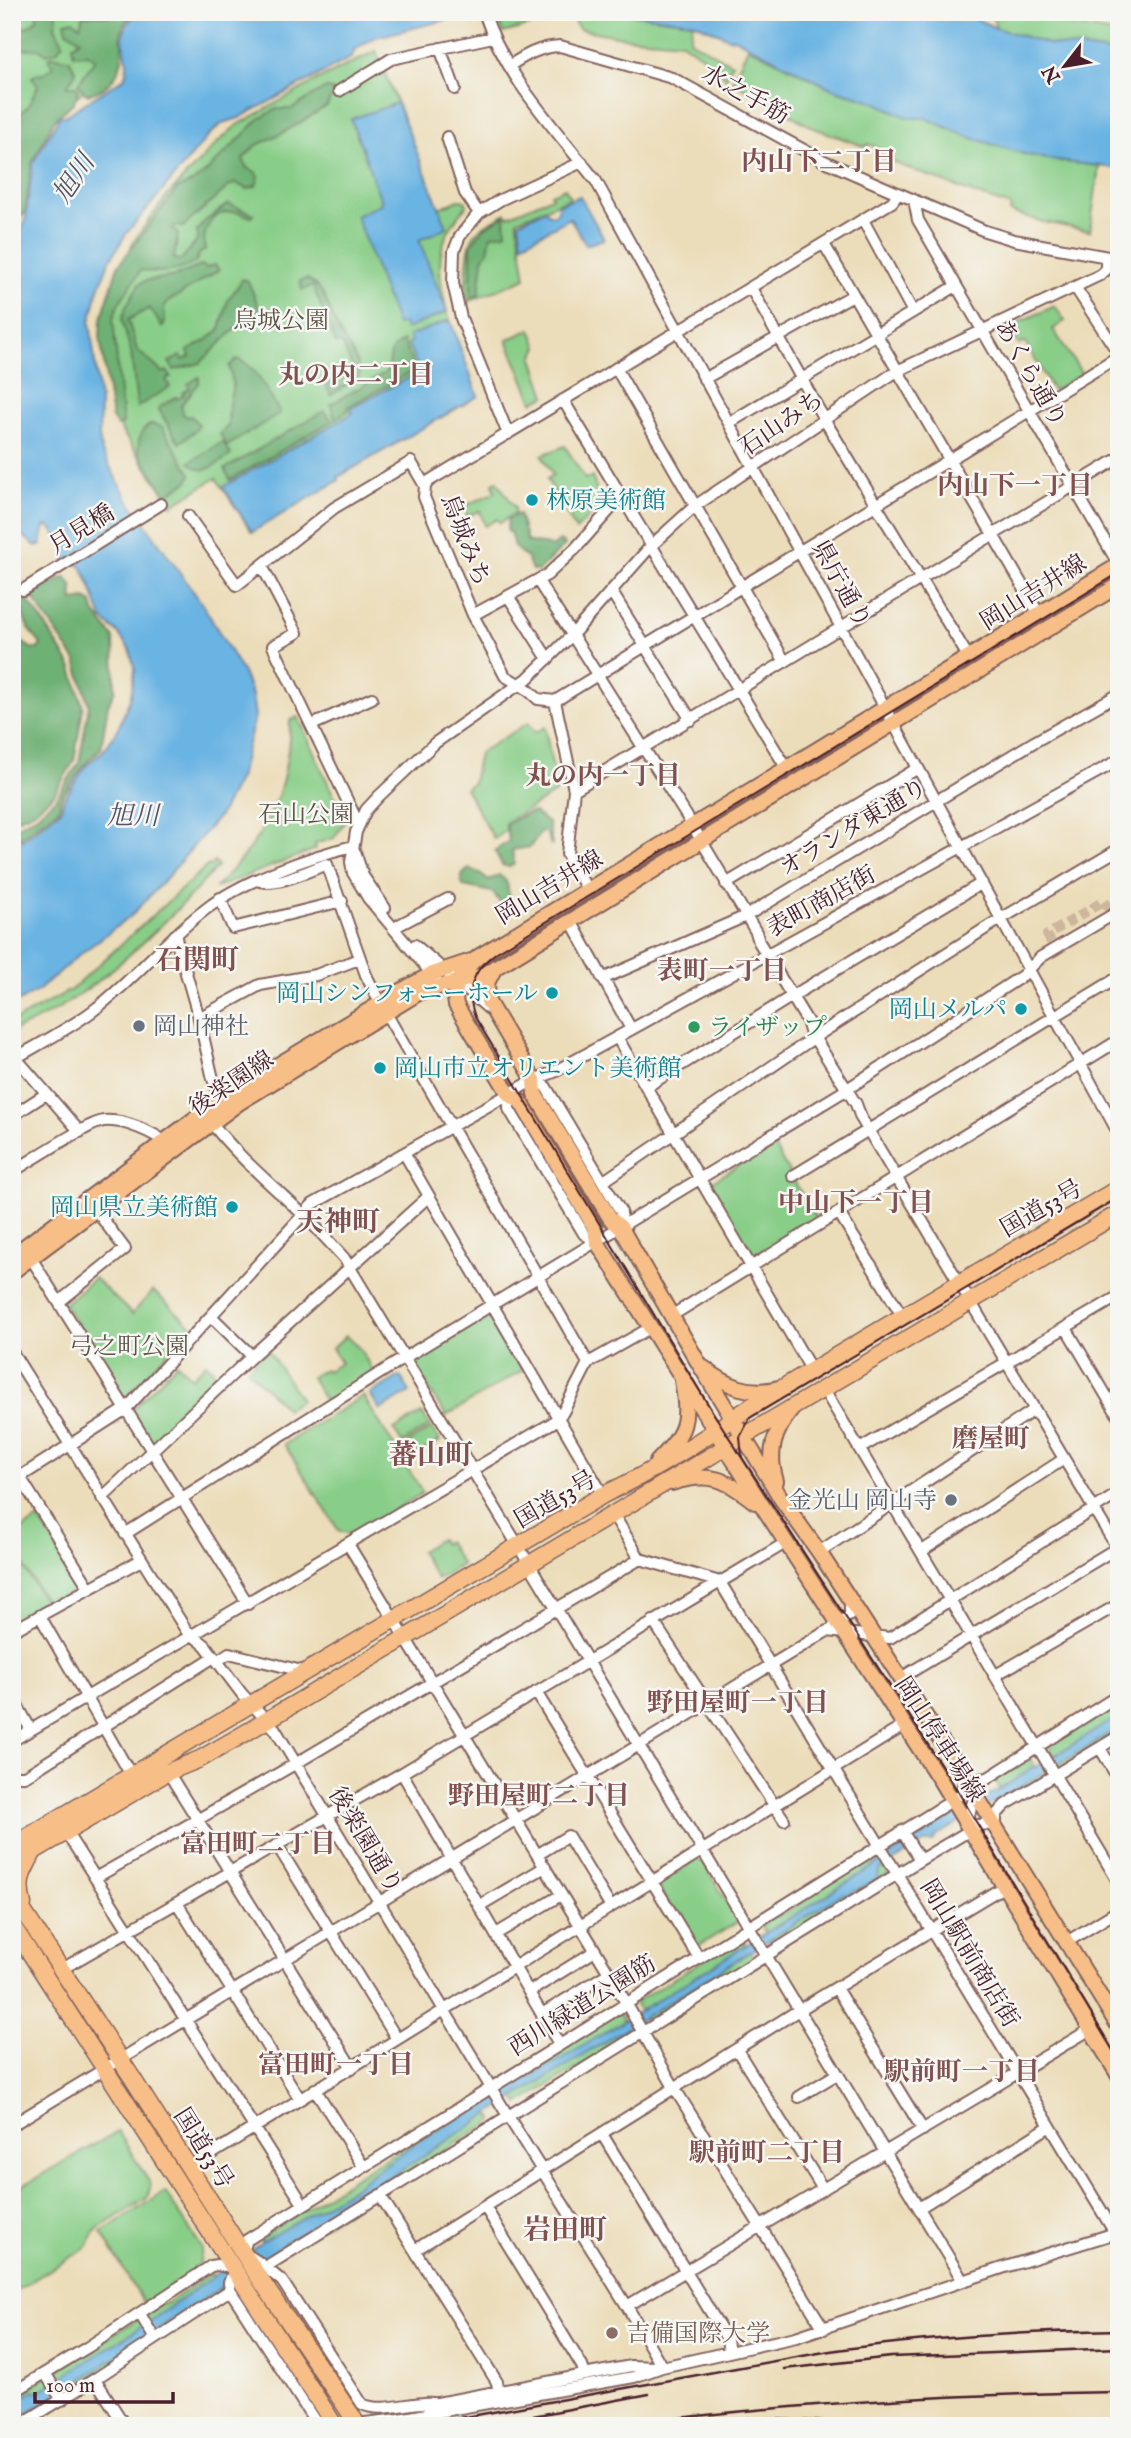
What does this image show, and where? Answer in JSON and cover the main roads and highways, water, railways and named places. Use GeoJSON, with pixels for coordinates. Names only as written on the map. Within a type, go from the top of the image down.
{"type":"FeatureCollection","features":[{"type":"Feature","properties":{"kind":"highway","name":"国道53号"},"geometry":{"type":"LineString","coordinates":[[12,1864],[25,1843],[131,1775],[395,1621],[603,1495],[647,1473],[786,1385],[1119,1188]]}},
{"type":"Feature","properties":{"kind":"highway","name":"国道53号"},"geometry":{"type":"LineString","coordinates":[[12,1846],[66,1832],[168,1772],[200,1759],[1119,1213]]}},
{"type":"Feature","properties":{"kind":"highway"},"geometry":{"type":"LineString","coordinates":[[25,1843],[19,1886],[26,1913]]}},
{"type":"Feature","properties":{"kind":"highway","name":"国道53号"},"geometry":{"type":"LineString","coordinates":[[12,1894],[189,2168],[328,2424]]}},
{"type":"Feature","properties":{"kind":"highway","name":"国道53号"},"geometry":{"type":"LineString","coordinates":[[12,1924],[105,2068],[242,2267],[356,2422]]}},
{"type":"Feature","properties":{"kind":"main road","name":"岡山吉井線"},"geometry":{"type":"LineString","coordinates":[[442,975],[467,967],[478,957],[1119,565]]}},
{"type":"Feature","properties":{"kind":"main road","name":"岡山吉井線"},"geometry":{"type":"LineString","coordinates":[[495,967],[1119,585]]}},
{"type":"Feature","properties":{"kind":"main road","name":"後楽園線"},"geometry":{"type":"LineString","coordinates":[[12,1256],[224,1105],[414,989],[442,975],[474,978],[495,967]]}},
{"type":"Feature","properties":{"kind":"main road"},"geometry":{"type":"LineString","coordinates":[[495,967],[487,992],[493,1012],[538,1078],[536,1094],[610,1219],[621,1228],[743,1435]]}},
{"type":"Feature","properties":{"kind":"main road"},"geometry":{"type":"LineString","coordinates":[[442,975],[454,990],[456,1005],[509,1094],[521,1102],[589,1217],[595,1228],[597,1242],[716,1430]]}},
{"type":"Feature","properties":{"kind":"main road","name":"後楽園線"},"geometry":{"type":"LineString","coordinates":[[12,1272],[95,1209],[170,1145]]}},
{"type":"Feature","properties":{"kind":"main road"},"geometry":{"type":"LineString","coordinates":[[698,1362],[723,1382],[743,1390],[766,1391],[786,1385]]}},
{"type":"Feature","properties":{"kind":"main road"},"geometry":{"type":"LineString","coordinates":[[647,1473],[676,1444],[682,1432],[687,1406],[681,1375]]}},
{"type":"Feature","properties":{"kind":"main road"},"geometry":{"type":"LineString","coordinates":[[782,1500],[771,1458],[772,1445],[775,1433],[797,1403]]}},
{"type":"Feature","properties":{"kind":"main road","name":"岡山停車場線"},"geometry":{"type":"LineString","coordinates":[[716,1430],[787,1542],[836,1629],[905,1725],[953,1800],[1119,2077]]}},
{"type":"Feature","properties":{"kind":"main road","name":"岡山停車場線"},"geometry":{"type":"LineString","coordinates":[[743,1435],[782,1500],[819,1552],[964,1776],[977,1804],[996,1828],[1119,2028]]}},
{"type":"Feature","properties":{"kind":"main road"},"geometry":{"type":"LineString","coordinates":[[656,1488],[690,1478],[717,1478],[737,1488],[765,1510]]}},
{"type":"Feature","properties":{"kind":"water","name":"旭川"},"geometry":{"type":"Polygon","coordinates":[[[138,12],[540,12],[498,20],[471,14],[376,37],[355,49],[352,57],[239,118],[223,123],[209,135],[126,234],[109,262],[90,322],[100,403],[99,437],[102,452],[127,498],[203,605],[243,673],[252,695],[255,716],[240,776],[220,815],[131,916],[80,954],[39,990],[12,1006],[12,848],[61,810],[64,798],[87,765],[104,750],[118,729],[131,696],[135,670],[130,650],[118,633],[102,619],[82,568],[74,561],[65,560],[65,547],[50,527],[45,526],[41,544],[36,546],[18,532],[12,523],[12,290],[17,277],[12,271],[12,240],[25,223],[33,163],[60,116],[65,116],[124,78],[127,61],[124,30],[138,12]]]}},
{"type":"Feature","properties":{"kind":"water"},"geometry":{"type":"Polygon","coordinates":[[[615,12],[962,12],[996,28],[1048,44],[1119,53],[1119,171],[1115,168],[1024,154],[969,137],[926,118],[909,118],[870,100],[833,89],[732,37],[731,39],[693,22],[615,12]]]}},
{"type":"Feature","properties":{"kind":"water"},"geometry":{"type":"Polygon","coordinates":[[[397,103],[447,227],[419,240],[447,312],[406,329],[404,323],[397,325],[356,216],[382,203],[351,119],[397,103]]]}},
{"type":"Feature","properties":{"kind":"water"},"geometry":{"type":"Polygon","coordinates":[[[580,196],[604,239],[586,245],[570,218],[522,244],[519,222],[545,210],[554,215],[558,211],[558,205],[580,196]]]}},
{"type":"Feature","properties":{"kind":"water"},"geometry":{"type":"Polygon","coordinates":[[[450,320],[478,396],[338,477],[339,480],[252,532],[223,487],[353,413],[351,408],[420,372],[408,344],[411,342],[409,336],[450,320]]]}},
{"type":"Feature","properties":{"kind":"water"},"geometry":{"type":"Polygon","coordinates":[[[400,1376],[410,1392],[380,1410],[370,1394],[400,1376]]]}},
{"type":"Feature","properties":{"kind":"water"},"geometry":{"type":"Polygon","coordinates":[[[1119,1716],[1119,1727],[1094,1743],[936,1836],[933,1842],[926,1842],[879,1870],[878,1879],[848,1895],[843,1894],[490,2113],[284,2243],[284,2246],[62,2392],[12,2421],[15,2402],[34,2390],[37,2392],[48,2386],[149,2322],[260,2243],[348,2191],[413,2145],[572,2053],[922,1836],[927,1829],[1002,1788],[1030,1768],[1036,1767],[1119,1716]]]}},
{"type":"Feature","properties":{"kind":"tunnel"},"geometry":{"type":"LineString","coordinates":[[1059,955],[1047,935],[1104,901],[1119,925]]}},
{"type":"Feature","properties":{"kind":"tram line"},"geometry":{"type":"LineString","coordinates":[[1119,573],[497,952],[477,972],[471,998],[475,1017],[712,1411],[951,1780],[1119,2060]]}},
{"type":"Feature","properties":{"kind":"tram line"},"geometry":{"type":"LineString","coordinates":[[742,1457],[740,1437],[750,1418],[1119,1197]]}},
{"type":"Feature","properties":{"kind":"railway"},"geometry":{"type":"LineString","coordinates":[[416,2426],[830,2351],[974,2336],[1119,2330]]}},
{"type":"Feature","properties":{"kind":"railway"},"geometry":{"type":"LineString","coordinates":[[784,2369],[891,2357],[1119,2348]]}},
{"type":"Feature","properties":{"kind":"railway"},"geometry":{"type":"LineString","coordinates":[[617,2426],[742,2411],[867,2401],[1119,2392]]}},
{"type":"Feature","properties":{"kind":"railway"},"geometry":{"type":"LineString","coordinates":[[480,2426],[649,2394]]}},
{"type":"Feature","properties":{"kind":"railway"},"geometry":{"type":"LineString","coordinates":[[747,2418],[922,2426]]}},
{"type":"Feature","properties":{"kind":"railway"},"geometry":{"type":"LineString","coordinates":[[1024,2426],[1119,2423]]}},
{"type":"Feature","properties":{"kind":"place","name":"林原美術館"},"geometry":{"type":"Point","coordinates":[532,500]}},
{"type":"Feature","properties":{"kind":"place","name":"岡山シンフォニーホール"},"geometry":{"type":"Point","coordinates":[552,993]}},
{"type":"Feature","properties":{"kind":"place","name":"岡山メルパ"},"geometry":{"type":"Point","coordinates":[1021,1009]}},
{"type":"Feature","properties":{"kind":"place","name":"岡山神社"},"geometry":{"type":"Point","coordinates":[139,1026]}},
{"type":"Feature","properties":{"kind":"place","name":"ライザップ"},"geometry":{"type":"Point","coordinates":[694,1027]}},
{"type":"Feature","properties":{"kind":"place","name":"岡山市立オリエント美術館"},"geometry":{"type":"Point","coordinates":[380,1068]}},
{"type":"Feature","properties":{"kind":"place","name":"岡山県立美術館"},"geometry":{"type":"Point","coordinates":[232,1207]}},
{"type":"Feature","properties":{"kind":"place","name":"金光山 岡山寺"},"geometry":{"type":"Point","coordinates":[951,1500]}},
{"type":"Feature","properties":{"kind":"place","name":"吉備国際大学"},"geometry":{"type":"Point","coordinates":[612,2333]}},
{"type":"Feature","properties":{"kind":"district","name":"内山下二丁目"},"geometry":{"type":"Point","coordinates":[819,161]}},
{"type":"Feature","properties":{"kind":"district","name":"丸の内二丁目"},"geometry":{"type":"Point","coordinates":[356,374]}},
{"type":"Feature","properties":{"kind":"district","name":"内山下一丁目"},"geometry":{"type":"Point","coordinates":[1015,485]}},
{"type":"Feature","properties":{"kind":"district","name":"丸の内一丁目"},"geometry":{"type":"Point","coordinates":[603,775]}},
{"type":"Feature","properties":{"kind":"district","name":"石関町"},"geometry":{"type":"Point","coordinates":[197,959]}},
{"type":"Feature","properties":{"kind":"district","name":"表町一丁目"},"geometry":{"type":"Point","coordinates":[722,970]}},
{"type":"Feature","properties":{"kind":"district","name":"中山下一丁目"},"geometry":{"type":"Point","coordinates":[856,1202]}},
{"type":"Feature","properties":{"kind":"district","name":"天神町"},"geometry":{"type":"Point","coordinates":[338,1221]}},
{"type":"Feature","properties":{"kind":"district","name":"磨屋町"},"geometry":{"type":"Point","coordinates":[991,1438]}},
{"type":"Feature","properties":{"kind":"district","name":"蕃山町"},"geometry":{"type":"Point","coordinates":[431,1454]}},
{"type":"Feature","properties":{"kind":"district","name":"野田屋町一丁目"},"geometry":{"type":"Point","coordinates":[738,1702]}},
{"type":"Feature","properties":{"kind":"district","name":"野田屋町二丁目"},"geometry":{"type":"Point","coordinates":[539,1795]}},
{"type":"Feature","properties":{"kind":"district","name":"富田町二丁目"},"geometry":{"type":"Point","coordinates":[258,1843]}},
{"type":"Feature","properties":{"kind":"district","name":"富田町一丁目"},"geometry":{"type":"Point","coordinates":[336,2064]}},
{"type":"Feature","properties":{"kind":"district","name":"駅前町一丁目"},"geometry":{"type":"Point","coordinates":[962,2071]}},
{"type":"Feature","properties":{"kind":"district","name":"駅前町二丁目"},"geometry":{"type":"Point","coordinates":[767,2152]}},
{"type":"Feature","properties":{"kind":"district","name":"岩田町"},"geometry":{"type":"Point","coordinates":[565,2229]}},
{"type":"Feature","properties":{"kind":"park label","name":"烏城公園"},"geometry":{"type":"Point","coordinates":[281,320]}},
{"type":"Feature","properties":{"kind":"park label","name":"石山公園"},"geometry":{"type":"Point","coordinates":[306,814]}},
{"type":"Feature","properties":{"kind":"park label","name":"弓之町公園"},"geometry":{"type":"Point","coordinates":[129,1346]}}]}
